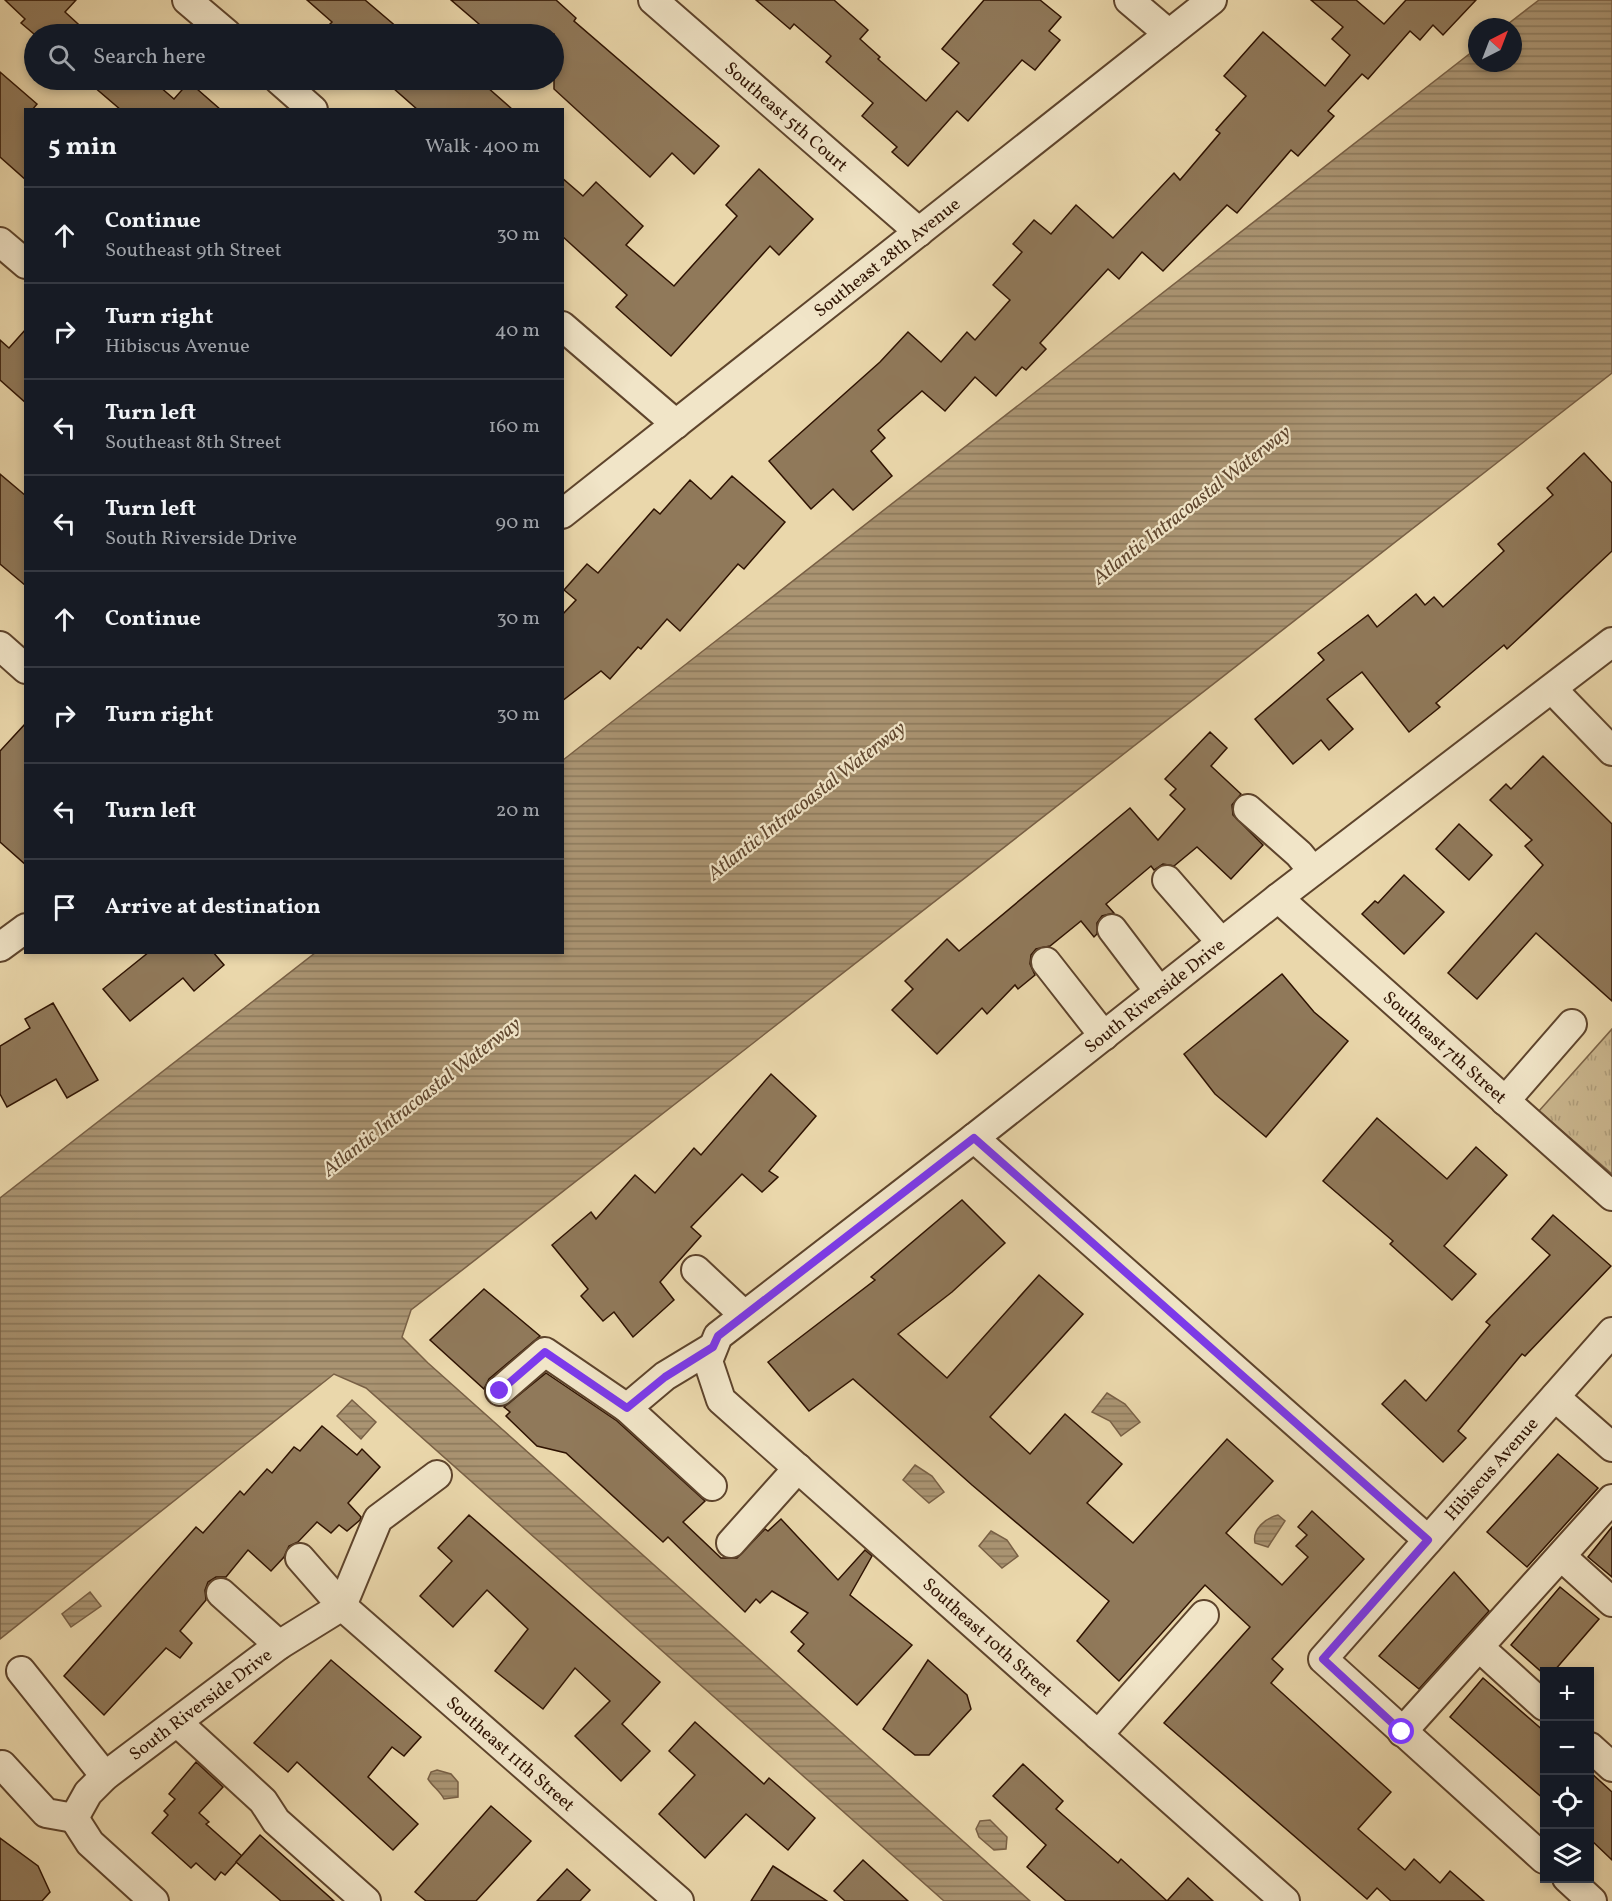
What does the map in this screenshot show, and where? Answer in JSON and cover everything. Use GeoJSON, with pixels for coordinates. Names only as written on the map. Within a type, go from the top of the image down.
{"type":"FeatureCollection","features":[{"type":"Feature","properties":{"kind":"street"},"geometry":{"type":"LineString","coordinates":[[187,0],[215,24]]}},
{"type":"Feature","properties":{"kind":"street","name":"Southeast 5th Court"},"geometry":{"type":"LineString","coordinates":[[653,0],[919,232]]}},
{"type":"Feature","properties":{"kind":"street"},"geometry":{"type":"LineString","coordinates":[[1129,0],[1169,34]]}},
{"type":"Feature","properties":{"kind":"street","name":"Southeast 28th Avenue"},"geometry":{"type":"LineString","coordinates":[[564,512],[1212,0]]}},
{"type":"Feature","properties":{"kind":"street"},"geometry":{"type":"LineString","coordinates":[[290,90],[311,108]]}},
{"type":"Feature","properties":{"kind":"street"},"geometry":{"type":"LineString","coordinates":[[0,242],[24,262]]}},
{"type":"Feature","properties":{"kind":"street"},"geometry":{"type":"LineString","coordinates":[[564,328],[676,424]]}},
{"type":"Feature","properties":{"kind":"street","name":"South Riverside Drive"},"geometry":{"type":"LineString","coordinates":[[627,1408],[665,1377],[710,1354],[718,1336],[744,1315],[974,1138],[1221,942],[1612,642]]}},
{"type":"Feature","properties":{"kind":"street"},"geometry":{"type":"LineString","coordinates":[[0,646],[24,667]]}},
{"type":"Feature","properties":{"kind":"street"},"geometry":{"type":"LineString","coordinates":[[1552,689],[1612,751]]}},
{"type":"Feature","properties":{"kind":"street"},"geometry":{"type":"LineString","coordinates":[[1248,809],[1299,854],[1313,871]]}},
{"type":"Feature","properties":{"kind":"street"},"geometry":{"type":"LineString","coordinates":[[1167,880],[1221,942]]}},
{"type":"Feature","properties":{"kind":"street","name":"Southeast 7th Street"},"geometry":{"type":"LineString","coordinates":[[1278,898],[1612,1196]]}},
{"type":"Feature","properties":{"kind":"street"},"geometry":{"type":"LineString","coordinates":[[0,947],[24,929]]}},
{"type":"Feature","properties":{"kind":"street"},"geometry":{"type":"LineString","coordinates":[[1112,929],[1160,991]]}},
{"type":"Feature","properties":{"kind":"street"},"geometry":{"type":"LineString","coordinates":[[1046,962],[1104,1036]]}},
{"type":"Feature","properties":{"kind":"street"},"geometry":{"type":"LineString","coordinates":[[1505,1101],[1572,1024]]}},
{"type":"Feature","properties":{"kind":"street"},"geometry":{"type":"LineString","coordinates":[[974,1138],[1428,1540]]}},
{"type":"Feature","properties":{"kind":"street"},"geometry":{"type":"LineString","coordinates":[[696,1269],[744,1315]]}},
{"type":"Feature","properties":{"kind":"street","name":"Hibiscus Avenue"},"geometry":{"type":"LineString","coordinates":[[1402,1732],[1323,1659],[1612,1332]]}},
{"type":"Feature","properties":{"kind":"street"},"geometry":{"type":"LineString","coordinates":[[500,1391],[545,1352],[627,1408],[712,1486]]}},
{"type":"Feature","properties":{"kind":"street","name":"Southeast 10th Street"},"geometry":{"type":"LineString","coordinates":[[710,1354],[721,1400],[1285,1901]]}},
{"type":"Feature","properties":{"kind":"street"},"geometry":{"type":"LineString","coordinates":[[1555,1397],[1612,1447]]}},
{"type":"Feature","properties":{"kind":"street"},"geometry":{"type":"LineString","coordinates":[[731,1543],[798,1468]]}},
{"type":"Feature","properties":{"kind":"street"},"geometry":{"type":"LineString","coordinates":[[342,1606],[378,1520],[437,1475]]}},
{"type":"Feature","properties":{"kind":"street"},"geometry":{"type":"LineString","coordinates":[[1540,1855],[1402,1732],[1612,1499]]}},
{"type":"Feature","properties":{"kind":"street"},"geometry":{"type":"LineString","coordinates":[[1562,1557],[1612,1602]]}},
{"type":"Feature","properties":{"kind":"street","name":"Southeast 11th Street"},"geometry":{"type":"LineString","coordinates":[[300,1558],[342,1606],[679,1901]]}},
{"type":"Feature","properties":{"kind":"street"},"geometry":{"type":"LineString","coordinates":[[221,1593],[279,1645]]}},
{"type":"Feature","properties":{"kind":"street","name":"South Riverside Drive"},"geometry":{"type":"LineString","coordinates":[[74,1818],[88,1793],[105,1776],[279,1645],[342,1606]]}},
{"type":"Feature","properties":{"kind":"street"},"geometry":{"type":"LineString","coordinates":[[1098,1735],[1204,1615]]}},
{"type":"Feature","properties":{"kind":"street"},"geometry":{"type":"LineString","coordinates":[[1480,1648],[1540,1702]]}},
{"type":"Feature","properties":{"kind":"street"},"geometry":{"type":"LineString","coordinates":[[21,1671],[105,1776]]}},
{"type":"Feature","properties":{"kind":"street"},"geometry":{"type":"LineString","coordinates":[[177,1723],[263,1801],[276,1821],[366,1901]]}},
{"type":"Feature","properties":{"kind":"street"},"geometry":{"type":"LineString","coordinates":[[1594,1751],[1612,1767]]}},
{"type":"Feature","properties":{"kind":"street"},"geometry":{"type":"LineString","coordinates":[[0,1767],[2,1765],[46,1813],[74,1818],[90,1843],[154,1901]]}},
{"type":"Feature","properties":{"kind":"street"},"geometry":{"type":"LineString","coordinates":[[1572,1883],[1592,1901]]}},
{"type":"Feature","properties":{"kind":"green space"},"geometry":{"type":"Polygon","coordinates":[[[1612,1029],[1612,1174],[1539,1111],[1612,1029]]]}},
{"type":"Feature","properties":{"kind":"water","name":"Atlantic Intracoastal Waterway"},"geometry":{"type":"Polygon","coordinates":[[[1539,0],[1612,0],[1612,373],[411,1310],[402,1337],[428,1363],[1030,1901],[944,1901],[366,1388],[334,1374],[0,1639],[0,1198],[314,954],[564,954],[564,759],[1468,55],[1468,72],[1522,72],[1522,18],[1516,18],[1539,0]]]}},
{"type":"Feature","properties":{"kind":"water"},"geometry":{"type":"Polygon","coordinates":[[[1107,1393],[1125,1404],[1140,1422],[1121,1436],[1110,1421],[1092,1412],[1107,1393]]]}},
{"type":"Feature","properties":{"kind":"water"},"geometry":{"type":"Polygon","coordinates":[[[352,1400],[376,1422],[361,1439],[337,1416],[352,1400]]]}},
{"type":"Feature","properties":{"kind":"water"},"geometry":{"type":"Polygon","coordinates":[[[915,1465],[932,1476],[944,1492],[929,1503],[903,1480],[915,1465]]]}},
{"type":"Feature","properties":{"kind":"water"},"geometry":{"type":"Polygon","coordinates":[[[1278,1515],[1285,1521],[1268,1547],[1255,1543],[1256,1533],[1261,1525],[1278,1515]]]}},
{"type":"Feature","properties":{"kind":"water"},"geometry":{"type":"Polygon","coordinates":[[[991,1531],[1007,1540],[1018,1556],[1002,1568],[979,1546],[991,1531]]]}},
{"type":"Feature","properties":{"kind":"water"},"geometry":{"type":"Polygon","coordinates":[[[90,1592],[101,1606],[71,1627],[62,1614],[90,1592]]]}},
{"type":"Feature","properties":{"kind":"water"},"geometry":{"type":"Polygon","coordinates":[[[437,1770],[451,1774],[458,1782],[458,1797],[444,1799],[430,1782],[428,1779],[431,1772],[437,1770]]]}},
{"type":"Feature","properties":{"kind":"water"},"geometry":{"type":"Polygon","coordinates":[[[990,1820],[1007,1837],[1006,1849],[994,1850],[979,1837],[976,1829],[980,1821],[990,1820]]]}},
{"type":"Feature","properties":{"kind":"building"},"geometry":{"type":"Polygon","coordinates":[[[5,0],[76,0],[65,12],[78,24],[24,26],[21,23],[25,19],[5,0]]]}},
{"type":"Feature","properties":{"kind":"building"},"geometry":{"type":"Polygon","coordinates":[[[307,0],[365,0],[393,24],[330,24],[332,22],[307,0]]]}},
{"type":"Feature","properties":{"kind":"building"},"geometry":{"type":"Polygon","coordinates":[[[451,0],[556,0],[576,18],[574,21],[719,146],[694,174],[672,153],[650,177],[555,90],[564,90],[564,24],[479,24],[451,0]]]}},
{"type":"Feature","properties":{"kind":"building"},"geometry":{"type":"Polygon","coordinates":[[[756,0],[834,0],[868,30],[860,39],[880,57],[878,59],[926,101],[959,63],[942,49],[984,0],[1040,0],[1061,17],[1049,31],[1060,40],[1035,70],[1022,60],[968,121],[957,111],[908,166],[892,152],[897,147],[862,116],[873,103],[826,62],[831,56],[794,24],[790,29],[756,0]]]}},
{"type":"Feature","properties":{"kind":"building"},"geometry":{"type":"Polygon","coordinates":[[[1311,0],[1356,0],[1384,24],[1406,0],[1476,0],[1443,35],[1433,25],[1420,40],[1410,31],[1368,79],[1362,74],[1328,111],[1334,116],[1298,156],[1291,150],[1237,213],[1227,205],[1163,271],[1142,252],[1119,279],[1108,269],[1040,343],[1046,349],[1026,370],[1022,367],[996,396],[975,377],[945,411],[922,391],[878,430],[885,438],[871,451],[892,476],[853,510],[833,489],[811,509],[769,461],[880,362],[908,332],[941,362],[967,332],[975,340],[1010,300],[993,285],[1022,252],[1013,244],[1034,220],[1051,234],[1076,205],[1113,238],[1174,173],[1180,180],[1220,133],[1216,130],[1246,96],[1224,76],[1263,32],[1325,86],[1350,55],[1332,39],[1343,27],[1311,0]]]}},
{"type":"Feature","properties":{"kind":"building"},"geometry":{"type":"Polygon","coordinates":[[[0,72],[37,104],[34,108],[24,108],[24,178],[0,157],[0,72]]]}},
{"type":"Feature","properties":{"kind":"building"},"geometry":{"type":"Polygon","coordinates":[[[98,90],[164,90],[174,99],[182,90],[198,90],[219,108],[119,108],[98,90]]]}},
{"type":"Feature","properties":{"kind":"building"},"geometry":{"type":"Polygon","coordinates":[[[395,90],[490,90],[511,108],[416,108],[395,90]]]}},
{"type":"Feature","properties":{"kind":"building"},"geometry":{"type":"Polygon","coordinates":[[[759,169],[813,219],[779,255],[770,246],[671,356],[616,307],[627,295],[564,238],[564,180],[583,196],[596,182],[643,226],[626,245],[674,286],[737,216],[726,205],[759,169]]]}},
{"type":"Feature","properties":{"kind":"building"},"geometry":{"type":"Polygon","coordinates":[[[24,331],[24,401],[0,380],[0,340],[9,348],[24,331]]]}},
{"type":"Feature","properties":{"kind":"building"},"geometry":{"type":"Polygon","coordinates":[[[1584,453],[1612,483],[1612,551],[1507,649],[1504,645],[1436,703],[1440,707],[1409,732],[1362,672],[1327,699],[1353,729],[1329,750],[1321,740],[1293,764],[1255,719],[1324,660],[1318,653],[1368,615],[1377,627],[1416,594],[1425,605],[1434,597],[1443,607],[1504,551],[1498,544],[1553,495],[1547,488],[1584,453]]]}},
{"type":"Feature","properties":{"kind":"building"},"geometry":{"type":"Polygon","coordinates":[[[0,474],[24,494],[24,584],[0,564],[0,474]]]}},
{"type":"Feature","properties":{"kind":"building"},"geometry":{"type":"Polygon","coordinates":[[[732,476],[785,522],[744,569],[738,564],[680,631],[667,619],[641,649],[638,647],[610,679],[601,671],[564,699],[564,613],[576,600],[564,590],[587,564],[598,573],[654,509],[660,514],[690,480],[711,499],[732,476]]]}},
{"type":"Feature","properties":{"kind":"building"},"geometry":{"type":"Polygon","coordinates":[[[24,725],[24,863],[0,842],[0,751],[24,725]]]}},
{"type":"Feature","properties":{"kind":"building"},"geometry":{"type":"Polygon","coordinates":[[[1210,732],[1227,748],[1211,766],[1241,794],[1232,805],[1233,815],[1263,845],[1231,879],[1197,847],[1174,866],[1163,864],[1154,870],[1151,866],[1106,904],[1114,913],[1102,916],[1097,923],[1097,934],[1094,937],[1081,921],[1050,946],[1036,949],[1031,955],[1030,964],[1035,975],[1018,989],[1015,985],[987,1014],[982,1008],[937,1054],[892,1010],[913,989],[905,981],[947,939],[959,951],[1130,808],[1158,840],[1185,809],[1170,795],[1176,789],[1165,779],[1210,732]]]}},
{"type":"Feature","properties":{"kind":"building"},"geometry":{"type":"Polygon","coordinates":[[[1543,756],[1612,824],[1612,1001],[1536,933],[1477,999],[1448,973],[1543,865],[1525,846],[1532,840],[1490,800],[1506,784],[1511,789],[1543,756]]]}},
{"type":"Feature","properties":{"kind":"building"},"geometry":{"type":"Polygon","coordinates":[[[1459,824],[1492,855],[1469,880],[1436,849],[1459,824]]]}},
{"type":"Feature","properties":{"kind":"building"},"geometry":{"type":"Polygon","coordinates":[[[1404,875],[1444,912],[1404,954],[1362,914],[1375,901],[1378,903],[1404,875]]]}},
{"type":"Feature","properties":{"kind":"building"},"geometry":{"type":"Polygon","coordinates":[[[147,954],[215,954],[224,965],[194,991],[183,978],[130,1021],[103,989],[147,954]]]}},
{"type":"Feature","properties":{"kind":"building"},"geometry":{"type":"Polygon","coordinates":[[[1282,974],[1314,1012],[1348,1041],[1266,1137],[1215,1094],[1184,1054],[1282,974]]]}},
{"type":"Feature","properties":{"kind":"building"},"geometry":{"type":"Polygon","coordinates":[[[53,1003],[98,1080],[67,1098],[56,1079],[7,1107],[0,1094],[0,1046],[30,1028],[25,1019],[53,1003]]]}},
{"type":"Feature","properties":{"kind":"building"},"geometry":{"type":"Polygon","coordinates":[[[771,1074],[816,1116],[769,1171],[778,1177],[762,1192],[742,1174],[691,1227],[701,1236],[660,1282],[674,1300],[633,1337],[614,1312],[603,1321],[581,1296],[588,1289],[552,1245],[591,1212],[596,1219],[635,1175],[655,1193],[694,1148],[701,1155],[771,1074]]]}},
{"type":"Feature","properties":{"kind":"building"},"geometry":{"type":"Polygon","coordinates":[[[1377,1118],[1447,1179],[1476,1147],[1507,1175],[1444,1246],[1476,1274],[1452,1300],[1390,1244],[1393,1241],[1323,1181],[1377,1118]]]}},
{"type":"Feature","properties":{"kind":"building"},"geometry":{"type":"Polygon","coordinates":[[[962,1200],[1005,1243],[952,1292],[898,1334],[947,1378],[1039,1275],[1083,1314],[990,1417],[1030,1454],[1065,1414],[1122,1464],[1087,1503],[1133,1543],[1227,1439],[1273,1481],[1226,1533],[1282,1585],[1308,1557],[1296,1546],[1307,1535],[1298,1527],[1312,1511],[1364,1559],[1272,1659],[1283,1669],[1271,1683],[1391,1792],[1358,1829],[1405,1870],[1414,1859],[1440,1883],[1450,1871],[1484,1901],[1391,1901],[1377,1888],[1367,1899],[1164,1723],[1250,1627],[1205,1585],[1119,1681],[1077,1641],[1109,1601],[972,1485],[853,1379],[809,1411],[768,1362],[875,1280],[871,1277],[962,1200]]]}},
{"type":"Feature","properties":{"kind":"building"},"geometry":{"type":"Polygon","coordinates":[[[1553,1215],[1611,1266],[1525,1356],[1522,1354],[1458,1431],[1466,1438],[1443,1462],[1382,1404],[1405,1380],[1426,1401],[1490,1325],[1486,1322],[1550,1255],[1532,1239],[1553,1215]]]}},
{"type":"Feature","properties":{"kind":"building"},"geometry":{"type":"Polygon","coordinates":[[[484,1289],[540,1336],[489,1379],[484,1389],[430,1340],[484,1289]]]}},
{"type":"Feature","properties":{"kind":"building"},"geometry":{"type":"Polygon","coordinates":[[[546,1373],[617,1421],[705,1501],[683,1522],[721,1558],[737,1558],[765,1529],[768,1531],[781,1519],[838,1580],[865,1550],[872,1556],[850,1595],[912,1645],[857,1705],[798,1651],[804,1644],[791,1632],[808,1613],[772,1591],[760,1603],[756,1599],[745,1612],[668,1537],[663,1542],[566,1453],[537,1446],[506,1416],[510,1412],[504,1407],[546,1373]]]}},
{"type":"Feature","properties":{"kind":"building"},"geometry":{"type":"Polygon","coordinates":[[[322,1426],[357,1455],[362,1449],[380,1467],[348,1503],[361,1517],[360,1520],[347,1531],[339,1525],[331,1533],[317,1522],[298,1542],[289,1546],[284,1557],[271,1571],[248,1550],[226,1577],[216,1577],[208,1582],[205,1590],[206,1600],[180,1631],[192,1643],[180,1658],[166,1648],[104,1715],[64,1676],[196,1527],[203,1533],[240,1491],[244,1495],[267,1469],[272,1473],[294,1447],[300,1451],[322,1426]]]}},
{"type":"Feature","properties":{"kind":"building"},"geometry":{"type":"Polygon","coordinates":[[[1558,1454],[1598,1488],[1527,1567],[1487,1532],[1558,1454]]]}},
{"type":"Feature","properties":{"kind":"building"},"geometry":{"type":"Polygon","coordinates":[[[469,1515],[660,1682],[622,1724],[650,1751],[621,1781],[575,1736],[610,1701],[575,1668],[543,1709],[495,1671],[528,1629],[487,1590],[453,1627],[420,1596],[452,1561],[438,1548],[469,1515]]]}},
{"type":"Feature","properties":{"kind":"building"},"geometry":{"type":"Polygon","coordinates":[[[1612,1527],[1612,1577],[1588,1557],[1612,1527]]]}},
{"type":"Feature","properties":{"kind":"building"},"geometry":{"type":"Polygon","coordinates":[[[1454,1572],[1489,1611],[1419,1689],[1379,1656],[1454,1572]]]}},
{"type":"Feature","properties":{"kind":"building"},"geometry":{"type":"Polygon","coordinates":[[[1560,1587],[1599,1619],[1557,1667],[1540,1667],[1540,1671],[1511,1645],[1560,1587]]]}},
{"type":"Feature","properties":{"kind":"building"},"geometry":{"type":"Polygon","coordinates":[[[331,1660],[421,1737],[404,1756],[392,1747],[368,1777],[418,1824],[393,1850],[297,1762],[288,1772],[254,1743],[331,1660]]]}},
{"type":"Feature","properties":{"kind":"building"},"geometry":{"type":"Polygon","coordinates":[[[928,1660],[967,1695],[971,1709],[929,1755],[915,1755],[883,1729],[928,1660]]]}},
{"type":"Feature","properties":{"kind":"building"},"geometry":{"type":"Polygon","coordinates":[[[1483,1678],[1540,1728],[1540,1796],[1450,1717],[1483,1678]]]}},
{"type":"Feature","properties":{"kind":"building"},"geometry":{"type":"Polygon","coordinates":[[[695,1722],[764,1784],[769,1778],[815,1818],[788,1850],[746,1814],[705,1858],[659,1814],[695,1775],[669,1751],[695,1722]]]}},
{"type":"Feature","properties":{"kind":"building"},"geometry":{"type":"Polygon","coordinates":[[[196,1762],[223,1787],[199,1813],[209,1822],[206,1824],[242,1856],[225,1875],[221,1872],[215,1880],[196,1863],[191,1868],[152,1833],[168,1815],[164,1811],[175,1799],[169,1794],[196,1762]]]}},
{"type":"Feature","properties":{"kind":"building"},"geometry":{"type":"Polygon","coordinates":[[[1023,1764],[1063,1801],[1056,1809],[1118,1863],[1121,1859],[1167,1901],[1066,1901],[1027,1867],[1046,1845],[993,1796],[1023,1764]]]}},
{"type":"Feature","properties":{"kind":"building"},"geometry":{"type":"Polygon","coordinates":[[[1594,1776],[1612,1792],[1612,1860],[1594,1843],[1594,1776]]]}},
{"type":"Feature","properties":{"kind":"building"},"geometry":{"type":"Polygon","coordinates":[[[491,1806],[531,1841],[476,1901],[426,1901],[415,1892],[491,1806]]]}},
{"type":"Feature","properties":{"kind":"building"},"geometry":{"type":"Polygon","coordinates":[[[260,1835],[334,1901],[281,1901],[236,1862],[260,1835]]]}},
{"type":"Feature","properties":{"kind":"building"},"geometry":{"type":"Polygon","coordinates":[[[0,1838],[38,1866],[50,1892],[42,1901],[0,1901],[0,1838]]]}},
{"type":"Feature","properties":{"kind":"building"},"geometry":{"type":"Polygon","coordinates":[[[863,1860],[908,1901],[845,1901],[834,1891],[863,1860]]]}},
{"type":"Feature","properties":{"kind":"building"},"geometry":{"type":"Polygon","coordinates":[[[773,1866],[827,1901],[751,1901],[773,1866]]]}},
{"type":"Feature","properties":{"kind":"building"},"geometry":{"type":"Polygon","coordinates":[[[567,1869],[590,1890],[580,1901],[537,1901],[567,1869]]]}},
{"type":"Feature","properties":{"kind":"building"},"geometry":{"type":"Polygon","coordinates":[[[1188,1878],[1213,1901],[1167,1901],[1188,1878]]]}},
{"type":"Feature","properties":{"kind":"route"},"geometry":{"type":"LineString","coordinates":[[500,1391],[545,1352],[627,1408],[665,1377],[713,1347],[718,1336],[974,1138],[1428,1540],[1323,1659],[1402,1732]]}}]}
